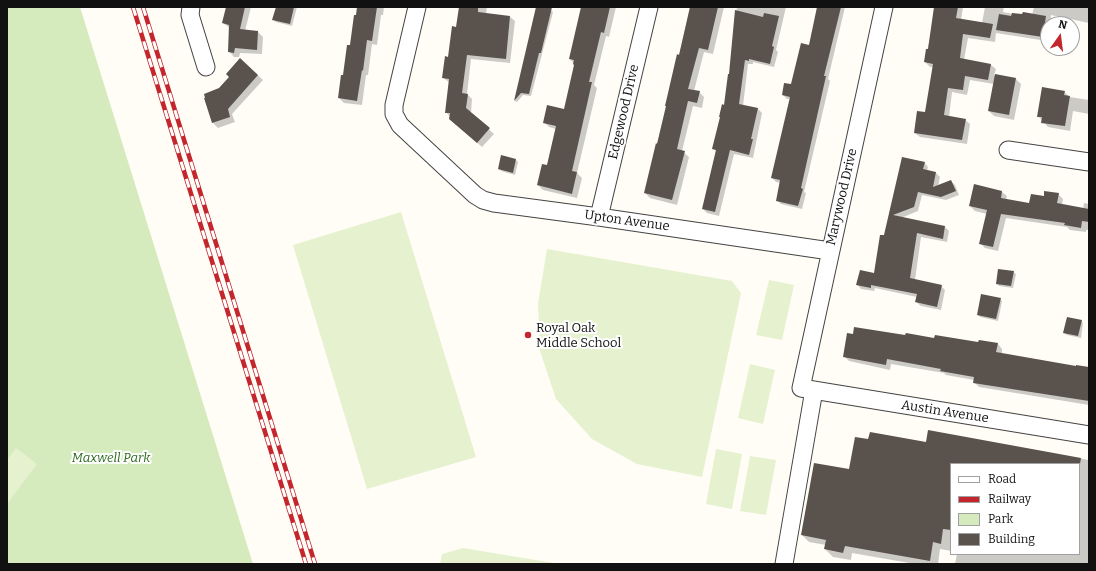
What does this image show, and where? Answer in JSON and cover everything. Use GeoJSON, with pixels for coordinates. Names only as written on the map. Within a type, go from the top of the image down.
{"type":"FeatureCollection","features":[{"type":"Feature","properties":{"kind":"street"},"geometry":{"type":"LineString","coordinates":[[191,7],[190,14],[206,67]]}},
{"type":"Feature","properties":{"kind":"street","name":"Upton Avenue"},"geometry":{"type":"LineString","coordinates":[[417,7],[394,105],[394,114],[400,125],[475,195],[494,203],[830,251]]}},
{"type":"Feature","properties":{"kind":"street","name":"Edgewood Drive"},"geometry":{"type":"LineString","coordinates":[[599,217],[649,7]]}},
{"type":"Feature","properties":{"kind":"street","name":"Marywood Drive"},"geometry":{"type":"LineString","coordinates":[[784,564],[807,389],[830,251],[884,7]]}},
{"type":"Feature","properties":{"kind":"street"},"geometry":{"type":"LineString","coordinates":[[1008,150],[1089,162]]}},
{"type":"Feature","properties":{"kind":"street","name":"Austin Avenue"},"geometry":{"type":"LineString","coordinates":[[807,389],[1089,435]]}},
{"type":"Feature","properties":{"kind":"green space","name":"Maxwell Park"},"geometry":{"type":"Polygon","coordinates":[[[7,7],[80,7],[253,564],[7,564],[7,7]]]}},
{"type":"Feature","properties":{"kind":"green space"},"geometry":{"type":"Polygon","coordinates":[[[401,212],[476,457],[367,489],[293,245],[401,212]]]}},
{"type":"Feature","properties":{"kind":"green space"},"geometry":{"type":"Polygon","coordinates":[[[547,249],[732,281],[741,293],[702,477],[637,464],[592,439],[556,399],[540,351],[538,303],[547,249]]]}},
{"type":"Feature","properties":{"kind":"green space"},"geometry":{"type":"Polygon","coordinates":[[[769,280],[794,285],[782,340],[756,335],[769,280]]]}},
{"type":"Feature","properties":{"kind":"green space"},"geometry":{"type":"Polygon","coordinates":[[[750,364],[775,370],[763,424],[738,418],[750,364]]]}},
{"type":"Feature","properties":{"kind":"green space"},"geometry":{"type":"Polygon","coordinates":[[[16,448],[37,464],[7,504],[7,460],[16,448]]]}},
{"type":"Feature","properties":{"kind":"green space"},"geometry":{"type":"Polygon","coordinates":[[[716,449],[742,454],[732,509],[706,504],[716,449]]]}},
{"type":"Feature","properties":{"kind":"green space"},"geometry":{"type":"Polygon","coordinates":[[[750,456],[776,460],[766,515],[740,511],[750,456]]]}},
{"type":"Feature","properties":{"kind":"green space"},"geometry":{"type":"Polygon","coordinates":[[[463,548],[560,564],[440,564],[442,554],[463,548]]]}},
{"type":"Feature","properties":{"kind":"building"},"geometry":{"type":"Polygon","coordinates":[[[226,7],[245,7],[240,29],[258,31],[257,50],[235,48],[234,53],[228,52],[229,25],[222,23],[226,7]]]}},
{"type":"Feature","properties":{"kind":"building"},"geometry":{"type":"Polygon","coordinates":[[[276,7],[294,7],[290,24],[272,20],[276,7]]]}},
{"type":"Feature","properties":{"kind":"building"},"geometry":{"type":"Polygon","coordinates":[[[357,7],[377,7],[372,41],[367,40],[357,101],[338,98],[347,45],[350,45],[354,15],[356,15],[357,7]]]}},
{"type":"Feature","properties":{"kind":"building"},"geometry":{"type":"Polygon","coordinates":[[[459,7],[478,7],[478,12],[510,16],[506,59],[467,55],[462,93],[468,94],[466,108],[490,128],[477,143],[449,119],[450,113],[445,113],[449,79],[442,78],[445,56],[448,57],[452,26],[456,27],[459,7]]]}},
{"type":"Feature","properties":{"kind":"building"},"geometry":{"type":"Polygon","coordinates":[[[536,7],[552,7],[529,94],[521,93],[514,101],[536,7]]]}},
{"type":"Feature","properties":{"kind":"building"},"geometry":{"type":"Polygon","coordinates":[[[581,7],[610,7],[604,33],[601,32],[589,82],[592,82],[572,171],[577,172],[572,194],[537,185],[542,164],[547,165],[556,126],[543,123],[547,105],[564,109],[574,65],[574,60],[569,59],[581,7]]]}},
{"type":"Feature","properties":{"kind":"building"},"geometry":{"type":"Polygon","coordinates":[[[690,7],[718,7],[708,50],[699,48],[688,89],[700,91],[697,103],[688,101],[677,149],[685,151],[672,200],[644,193],[656,143],[657,144],[677,54],[679,55],[690,7]]]}},
{"type":"Feature","properties":{"kind":"building"},"geometry":{"type":"Polygon","coordinates":[[[817,7],[841,7],[824,76],[826,76],[801,188],[803,189],[798,206],[776,201],[780,180],[771,178],[790,97],[782,95],[784,83],[791,84],[801,43],[809,45],[817,7]]]}},
{"type":"Feature","properties":{"kind":"building"},"geometry":{"type":"Polygon","coordinates":[[[934,7],[958,7],[956,18],[993,24],[990,38],[963,34],[960,58],[991,64],[988,80],[965,76],[963,90],[948,88],[944,115],[966,119],[962,140],[914,133],[917,111],[925,112],[933,64],[924,62],[926,49],[928,49],[934,7]]]}},
{"type":"Feature","properties":{"kind":"building"},"geometry":{"type":"Polygon","coordinates":[[[735,10],[763,17],[764,13],[779,16],[772,46],[774,47],[770,64],[749,59],[749,61],[745,60],[739,104],[758,108],[751,139],[753,139],[749,155],[730,150],[715,212],[702,209],[716,150],[712,149],[722,104],[724,105],[729,74],[735,10]]]}},
{"type":"Feature","properties":{"kind":"building"},"geometry":{"type":"Polygon","coordinates":[[[1023,12],[1046,16],[1040,16],[1040,37],[996,30],[999,14],[1011,16],[1012,13],[1022,14],[1023,12]]]}},
{"type":"Feature","properties":{"kind":"building"},"geometry":{"type":"Polygon","coordinates":[[[240,58],[258,75],[228,109],[230,117],[212,123],[204,94],[219,88],[229,77],[226,74],[240,58]]]}},
{"type":"Feature","properties":{"kind":"building"},"geometry":{"type":"Polygon","coordinates":[[[995,74],[1016,78],[1009,115],[988,111],[995,74]]]}},
{"type":"Feature","properties":{"kind":"building"},"geometry":{"type":"Polygon","coordinates":[[[1042,87],[1065,91],[1064,95],[1070,96],[1065,126],[1041,123],[1042,117],[1037,117],[1042,87]]]}},
{"type":"Feature","properties":{"kind":"building"},"geometry":{"type":"Polygon","coordinates":[[[501,155],[516,159],[513,173],[498,169],[501,155]]]}},
{"type":"Feature","properties":{"kind":"building"},"geometry":{"type":"Polygon","coordinates":[[[902,157],[925,162],[923,169],[936,172],[933,187],[951,180],[956,191],[941,197],[918,192],[914,207],[893,215],[945,226],[943,239],[917,233],[910,278],[942,285],[937,307],[915,302],[917,294],[871,285],[871,288],[856,285],[860,270],[874,273],[880,235],[884,235],[902,157]]]}},
{"type":"Feature","properties":{"kind":"building"},"geometry":{"type":"Polygon","coordinates":[[[974,184],[1002,191],[1001,198],[1029,203],[1031,194],[1044,196],[1044,191],[1059,193],[1057,203],[1089,209],[1089,222],[1082,221],[1081,228],[1064,225],[1065,223],[1001,214],[993,247],[979,244],[987,210],[969,206],[974,184]]]}},
{"type":"Feature","properties":{"kind":"building"},"geometry":{"type":"Polygon","coordinates":[[[998,269],[1014,271],[1011,286],[996,284],[998,269]]]}},
{"type":"Feature","properties":{"kind":"building"},"geometry":{"type":"Polygon","coordinates":[[[981,294],[1001,298],[996,319],[977,315],[981,294]]]}},
{"type":"Feature","properties":{"kind":"building"},"geometry":{"type":"Polygon","coordinates":[[[1067,317],[1082,320],[1078,336],[1063,333],[1067,317]]]}},
{"type":"Feature","properties":{"kind":"building"},"geometry":{"type":"Polygon","coordinates":[[[854,327],[905,335],[906,333],[934,338],[935,335],[978,342],[979,340],[998,343],[996,352],[1089,367],[1089,401],[973,383],[974,377],[887,359],[886,365],[843,357],[847,333],[853,334],[854,327]]]}},
{"type":"Feature","properties":{"kind":"building"},"geometry":{"type":"Polygon","coordinates":[[[928,430],[1081,458],[1080,464],[950,463],[950,530],[943,529],[941,544],[933,542],[930,561],[845,546],[843,553],[824,549],[826,540],[801,535],[814,463],[849,469],[855,437],[868,439],[870,432],[926,442],[928,430]]]}},
{"type":"Feature","properties":{"kind":"railway"},"geometry":{"type":"LineString","coordinates":[[133,7],[306,564]]}},
{"type":"Feature","properties":{"kind":"railway"},"geometry":{"type":"LineString","coordinates":[[143,7],[315,564]]}},
{"type":"Feature","properties":{"kind":"place","name":"Royal Oak Middle School"},"geometry":{"type":"Point","coordinates":[528,335]}}]}
